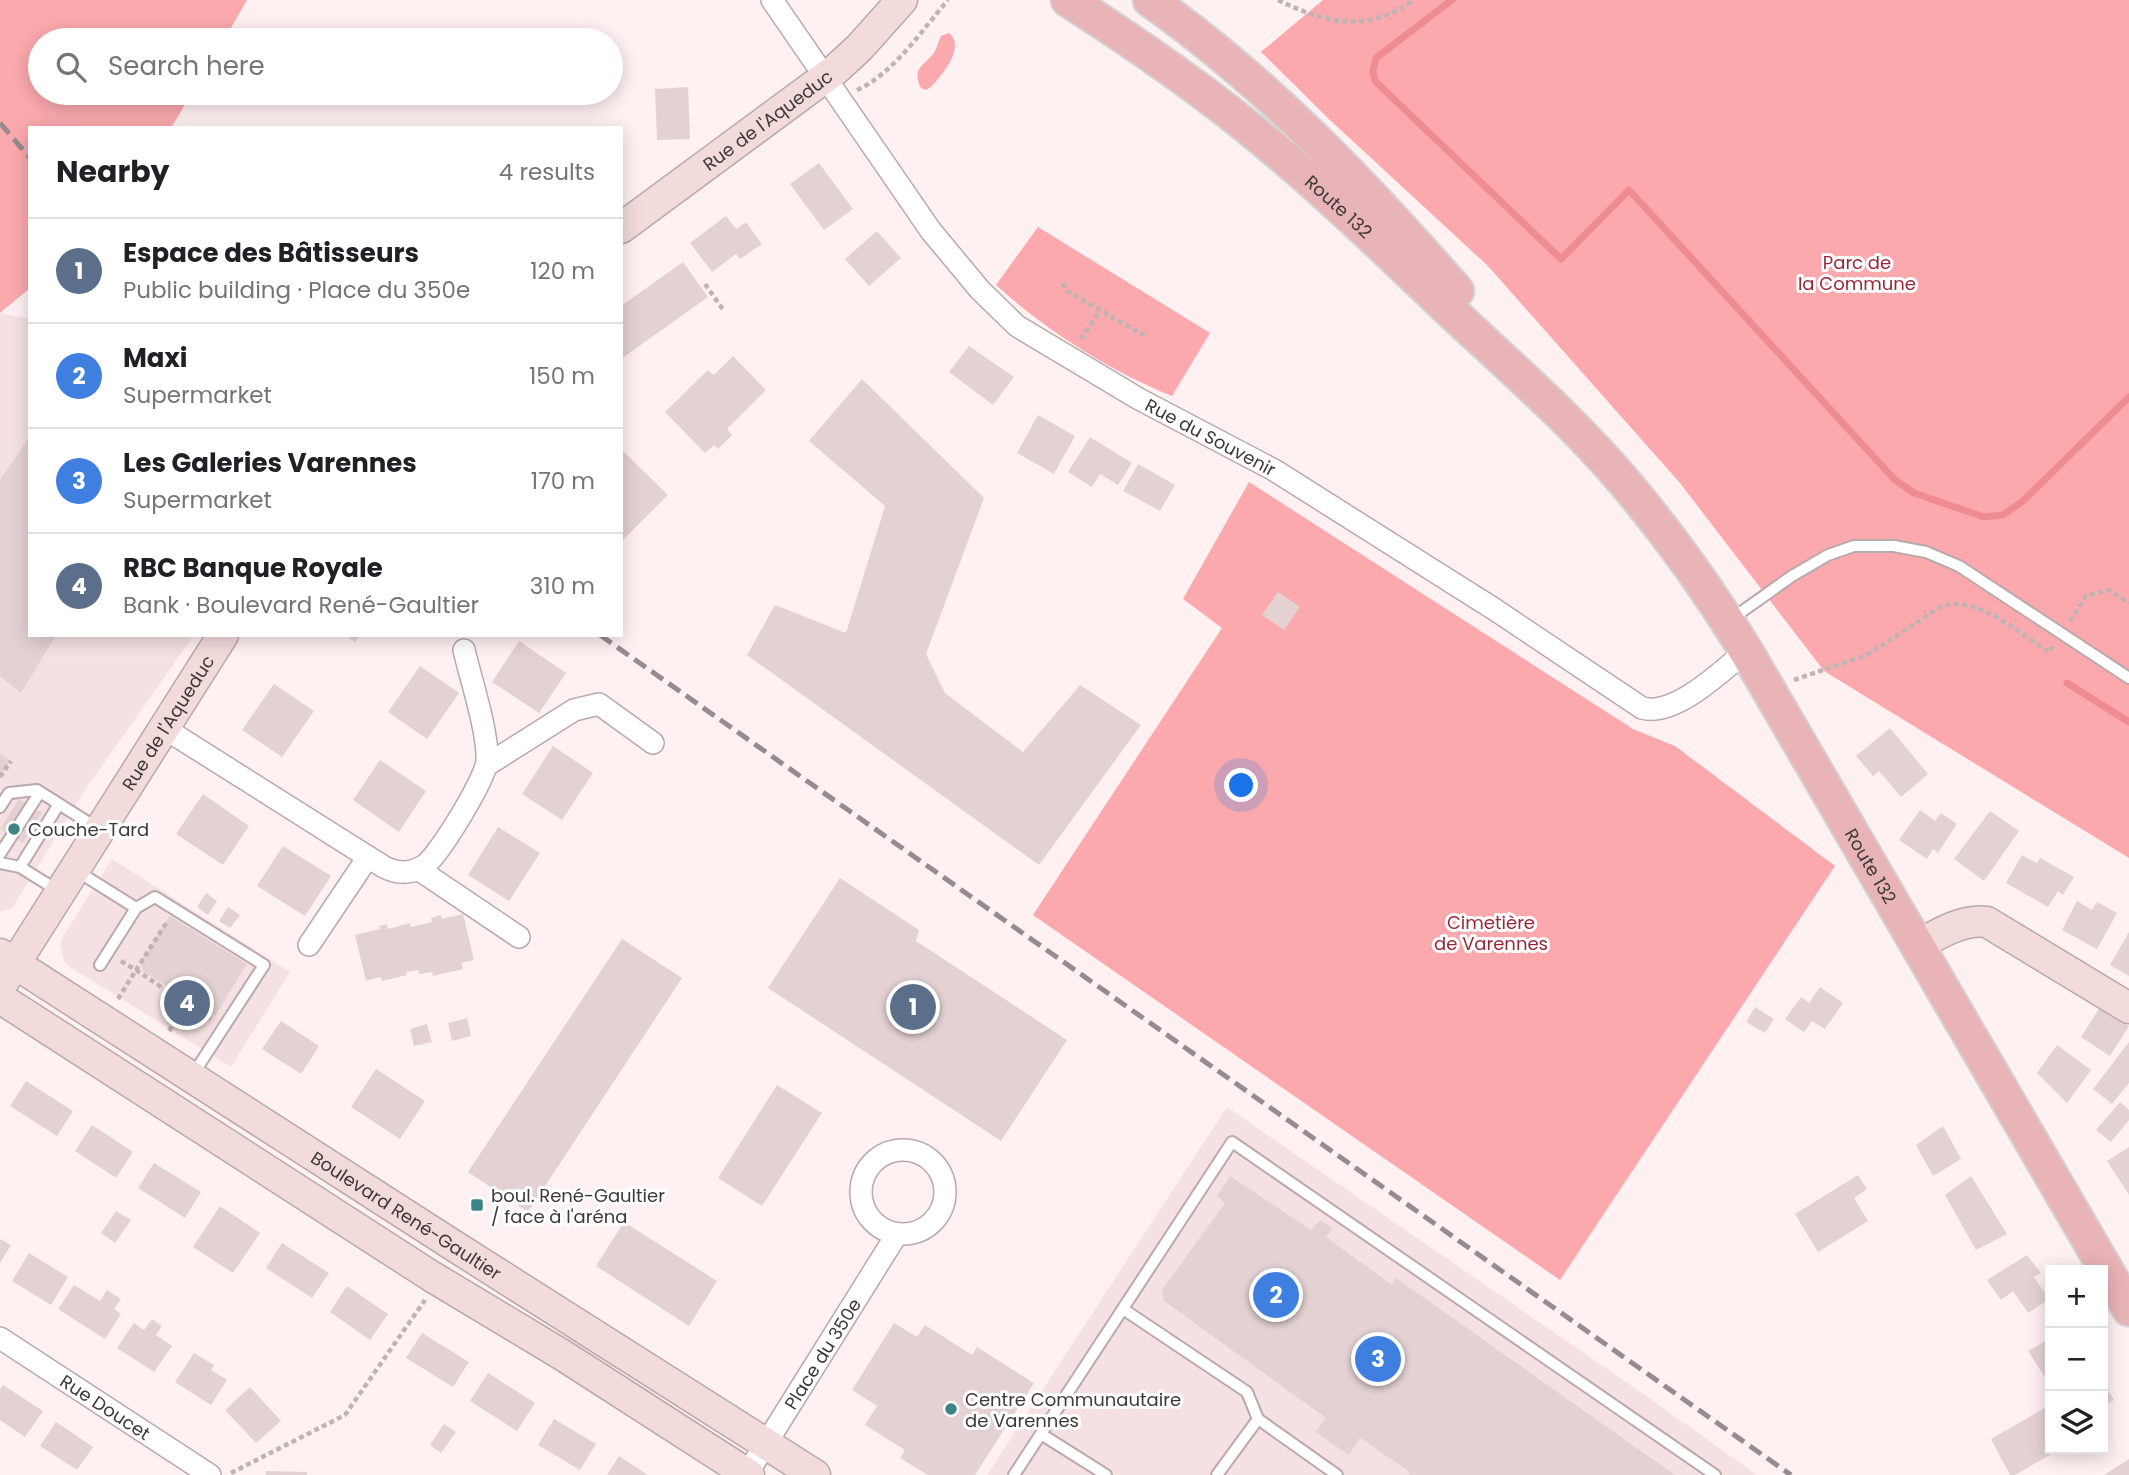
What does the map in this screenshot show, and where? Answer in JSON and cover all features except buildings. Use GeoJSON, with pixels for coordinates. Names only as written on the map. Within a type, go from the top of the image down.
{"type":"FeatureCollection","features":[{"type":"Feature","properties":{"kind":"main road","name":"Route 132"},"geometry":{"type":"LineString","coordinates":[[1068,0],[1196,88],[1295,166],[1586,441]]}},
{"type":"Feature","properties":{"kind":"main road","name":"Route 132"},"geometry":{"type":"LineString","coordinates":[[1150,0],[1241,71],[1341,164],[1407,234],[1626,484],[1703,584],[1746,651],[2129,1309]]}},
{"type":"Feature","properties":{"kind":"street","name":"Rue du Souvenir"},"geometry":{"type":"LineString","coordinates":[[772,0],[949,254],[990,301],[1032,336],[1139,399],[1274,470],[1494,609],[1642,708],[1657,710],[1672,705],[1711,680],[1746,651]]}},
{"type":"Feature","properties":{"kind":"street","name":"Rue de l'Aqueduc"},"geometry":{"type":"LineString","coordinates":[[623,227],[826,77],[859,48],[902,0]]}},
{"type":"Feature","properties":{"kind":"street","name":"Rue de l'Aqueduc"},"geometry":{"type":"LineString","coordinates":[[5,968],[67,881],[222,637]]}},
{"type":"Feature","properties":{"kind":"street"},"geometry":{"type":"LineString","coordinates":[[164,728],[368,857],[397,872],[418,869],[435,854],[479,785],[487,765],[486,744],[464,650]]}},
{"type":"Feature","properties":{"kind":"street"},"geometry":{"type":"LineString","coordinates":[[487,765],[574,710],[599,704],[653,743]]}},
{"type":"Feature","properties":{"kind":"street"},"geometry":{"type":"LineString","coordinates":[[309,945],[368,857]]}},
{"type":"Feature","properties":{"kind":"street"},"geometry":{"type":"LineString","coordinates":[[418,869],[519,937]]}},
{"type":"Feature","properties":{"kind":"street"},"geometry":{"type":"LineString","coordinates":[[1917,946],[1949,929],[1967,923],[1987,922],[2129,1008]]}},
{"type":"Feature","properties":{"kind":"street","name":"Boulevard René-Gaultier"},"geometry":{"type":"LineString","coordinates":[[5,968],[192,1076],[815,1475]]}},
{"type":"Feature","properties":{"kind":"street","name":"Boulevard René-Gaultier"},"geometry":{"type":"LineString","coordinates":[[0,998],[439,1280],[748,1474]]}},
{"type":"Feature","properties":{"kind":"street","name":"Place du 350e"},"geometry":{"type":"LineString","coordinates":[[748,1474],[897,1234]]}},
{"type":"Feature","properties":{"kind":"street"},"geometry":{"type":"LineString","coordinates":[[564,1356],[582,1327]]}},
{"type":"Feature","properties":{"kind":"street","name":"Rue Doucet"},"geometry":{"type":"LineString","coordinates":[[0,1338],[210,1475]]}},
{"type":"Feature","properties":{"kind":"lane"},"geometry":{"type":"LineString","coordinates":[[1727,621],[1828,555],[1854,546],[1894,546],[1926,552],[1959,566],[2129,678]]}},
{"type":"Feature","properties":{"kind":"lane"},"geometry":{"type":"LineString","coordinates":[[0,807],[9,793],[37,790],[100,830]]}},
{"type":"Feature","properties":{"kind":"lane"},"geometry":{"type":"LineString","coordinates":[[0,854],[40,792]]}},
{"type":"Feature","properties":{"kind":"lane"},"geometry":{"type":"LineString","coordinates":[[20,867],[59,804]]}},
{"type":"Feature","properties":{"kind":"lane"},"geometry":{"type":"LineString","coordinates":[[0,863],[67,881],[136,908]]}},
{"type":"Feature","properties":{"kind":"lane"},"geometry":{"type":"LineString","coordinates":[[100,965],[136,908],[155,897],[264,965],[192,1076]]}},
{"type":"Feature","properties":{"kind":"lane"},"geometry":{"type":"LineString","coordinates":[[1014,1475],[1232,1142],[1715,1475]]}},
{"type":"Feature","properties":{"kind":"lane"},"geometry":{"type":"LineString","coordinates":[[1123,1310],[1247,1392],[1258,1419],[1337,1475]]}},
{"type":"Feature","properties":{"kind":"lane"},"geometry":{"type":"LineString","coordinates":[[1217,1475],[1258,1419]]}},
{"type":"Feature","properties":{"kind":"lane"},"geometry":{"type":"LineString","coordinates":[[1041,1434],[1105,1475]]}},
{"type":"Feature","properties":{"kind":"path","name":"Rue de l'Aqueduc"},"geometry":{"type":"LineString","coordinates":[[859,89],[872,83],[896,60],[948,0]]}},
{"type":"Feature","properties":{"kind":"path"},"geometry":{"type":"LineString","coordinates":[[1278,0],[1318,16],[1356,22],[1388,16],[1414,0]]}},
{"type":"Feature","properties":{"kind":"path"},"geometry":{"type":"LineString","coordinates":[[705,284],[724,311]]}},
{"type":"Feature","properties":{"kind":"path"},"geometry":{"type":"LineString","coordinates":[[1063,284],[1067,291],[1145,336]]}},
{"type":"Feature","properties":{"kind":"path"},"geometry":{"type":"LineString","coordinates":[[1077,346],[1100,311]]}},
{"type":"Feature","properties":{"kind":"path"},"geometry":{"type":"LineString","coordinates":[[1767,689],[1867,655],[1942,606],[1954,602],[1985,610],[2049,652],[2086,596],[2109,590],[2129,603]]}},
{"type":"Feature","properties":{"kind":"path"},"geometry":{"type":"LineString","coordinates":[[0,777],[11,761]]}},
{"type":"Feature","properties":{"kind":"path"},"geometry":{"type":"LineString","coordinates":[[118,999],[170,916]]}},
{"type":"Feature","properties":{"kind":"path"},"geometry":{"type":"LineString","coordinates":[[136,971],[176,997],[173,1003],[183,1010],[195,1017],[198,1011],[211,1019],[205,1028]]}},
{"type":"Feature","properties":{"kind":"path"},"geometry":{"type":"LineString","coordinates":[[169,1031],[183,1010]]}},
{"type":"Feature","properties":{"kind":"path"},"geometry":{"type":"LineString","coordinates":[[227,1475],[345,1415],[439,1280]]}},
{"type":"Feature","properties":{"kind":"shaded area"},"geometry":{"type":"Polygon","coordinates":[[[0,313],[28,319],[28,637],[193,637],[85,790],[12,908],[0,912],[0,313]]]}},
{"type":"Feature","properties":{"kind":"shaded area"},"geometry":{"type":"Polygon","coordinates":[[[112,859],[290,972],[231,1067],[67,965],[64,960],[60,945],[62,938],[112,859]]]}},
{"type":"Feature","properties":{"kind":"shaded area"},"geometry":{"type":"Polygon","coordinates":[[[1227,1107],[1642,1393],[1757,1475],[987,1475],[1227,1107]]]}},
{"type":"Feature","properties":{"kind":"green space"},"geometry":{"type":"Polygon","coordinates":[[[0,0],[247,0],[231,28],[28,28],[28,105],[185,105],[172,126],[28,126],[28,290],[0,313],[0,0]]]}},
{"type":"Feature","properties":{"kind":"green space","name":"Parc de la Commune"},"geometry":{"type":"Polygon","coordinates":[[[1323,0],[2129,0],[2129,858],[1824,671],[1680,483],[1488,266],[1330,120],[1261,52],[1323,0]]]}},
{"type":"Feature","properties":{"kind":"green space"},"geometry":{"type":"Polygon","coordinates":[[[949,33],[955,46],[950,61],[931,87],[926,90],[921,88],[918,72],[934,53],[941,36],[949,33]]]}},
{"type":"Feature","properties":{"kind":"green space"},"geometry":{"type":"Polygon","coordinates":[[[1038,227],[1210,333],[1172,396],[1148,386],[1079,348],[1036,318],[996,285],[1038,227]]]}},
{"type":"Feature","properties":{"kind":"green space","name":"Cimetière de Varennes"},"geometry":{"type":"Polygon","coordinates":[[[1249,482],[1633,729],[1675,746],[1835,866],[1560,1280],[1033,915],[1222,628],[1183,599],[1249,482]]]}},
{"type":"Feature","properties":{"kind":"waterway"},"geometry":{"type":"LineString","coordinates":[[1452,0],[1376,58],[1373,71],[1375,81],[1561,259],[1629,190],[1895,480],[1914,493],[1984,517],[2003,515],[2023,501],[2129,397]]}},
{"type":"Feature","properties":{"kind":"waterway"},"geometry":{"type":"LineString","coordinates":[[2067,683],[2129,722]]}},
{"type":"Feature","properties":{"kind":"railway"},"geometry":{"type":"LineString","coordinates":[[0,123],[28,156]]}},
{"type":"Feature","properties":{"kind":"railway"},"geometry":{"type":"LineString","coordinates":[[603,637],[1791,1475]]}},
{"type":"Feature","properties":{"kind":"place","name":"Couche-Tard"},"geometry":{"type":"Point","coordinates":[14,829]}},
{"type":"Feature","properties":{"kind":"place","name":"RBC Banque Royale"},"geometry":{"type":"Point","coordinates":[187,1003]}},
{"type":"Feature","properties":{"kind":"place","name":"Espace des Bâtisseurs"},"geometry":{"type":"Point","coordinates":[913,1007]}},
{"type":"Feature","properties":{"kind":"place","name":"boul. René-Gaultier / face à l'aréna"},"geometry":{"type":"Point","coordinates":[477,1205]}},
{"type":"Feature","properties":{"kind":"place","name":"Maxi"},"geometry":{"type":"Point","coordinates":[1276,1295]}},
{"type":"Feature","properties":{"kind":"place","name":"Les Galeries Varennes"},"geometry":{"type":"Point","coordinates":[1378,1359]}},
{"type":"Feature","properties":{"kind":"place","name":"Centre Communautaire de Varennes"},"geometry":{"type":"Point","coordinates":[951,1409]}}]}
